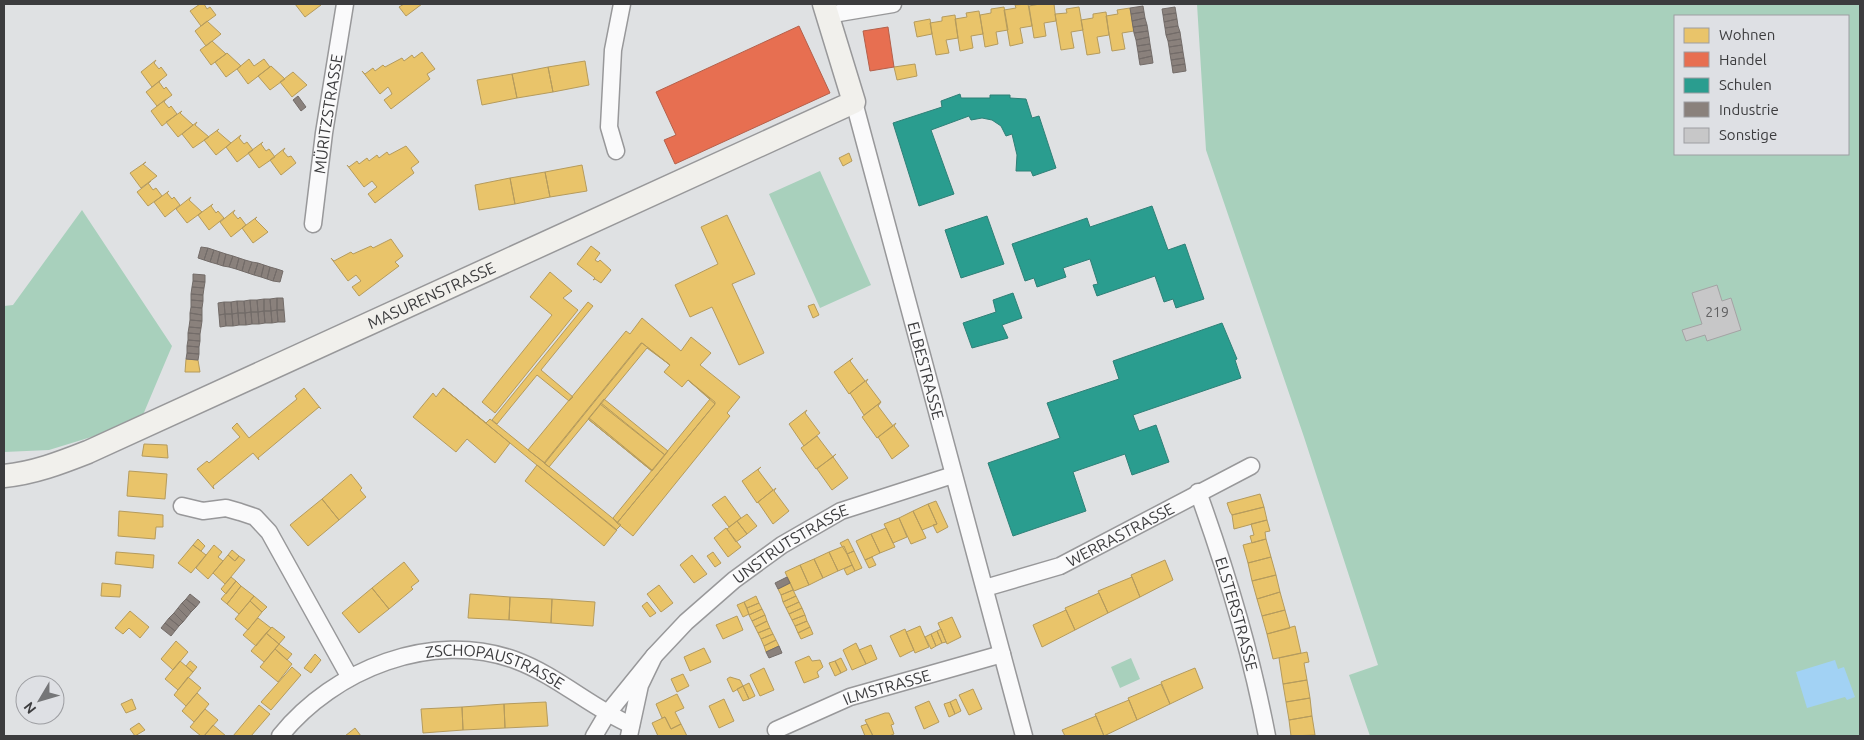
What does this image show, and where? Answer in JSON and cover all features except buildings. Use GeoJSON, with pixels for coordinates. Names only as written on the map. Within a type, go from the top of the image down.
{"type":"FeatureCollection","features":[{"type":"Feature","properties":{"kind":"main road","name":"ELBESTRASSE"},"geometry":{"type":"LineString","coordinates":[[826,10],[854,102]]}},
{"type":"Feature","properties":{"kind":"main road","name":"MASURENSTRASSE"},"geometry":{"type":"LineString","coordinates":[[4,476],[48,467],[88,452],[854,102]]}},
{"type":"Feature","properties":{"kind":"street","name":"MÜRITZSTRASSE"},"geometry":{"type":"LineString","coordinates":[[313,224],[324,133],[345,4]]}},
{"type":"Feature","properties":{"kind":"street"},"geometry":{"type":"LineString","coordinates":[[616,151],[609,127],[613,50],[622,4]]}},
{"type":"Feature","properties":{"kind":"street"},"geometry":{"type":"LineString","coordinates":[[826,10],[893,4]]}},
{"type":"Feature","properties":{"kind":"street","name":"ELBESTRASSE"},"geometry":{"type":"LineString","coordinates":[[854,102],[1024,736]]}},
{"type":"Feature","properties":{"kind":"street","name":"WERRASTRASSE"},"geometry":{"type":"LineString","coordinates":[[985,588],[1060,566],[1198,492],[1251,466]]}},
{"type":"Feature","properties":{"kind":"street","name":"UNSTRUTSTRASSE"},"geometry":{"type":"LineString","coordinates":[[594,736],[607,714],[654,656],[686,622],[720,592],[782,545],[841,512],[953,475]]}},
{"type":"Feature","properties":{"kind":"street","name":"ELSTERSTRASSE"},"geometry":{"type":"LineString","coordinates":[[1198,492],[1227,571],[1259,694],[1267,736]]}},
{"type":"Feature","properties":{"kind":"street"},"geometry":{"type":"LineString","coordinates":[[182,506],[203,511],[226,508],[240,512],[255,517],[270,532],[349,676]]}},
{"type":"Feature","properties":{"kind":"street","name":"ZSCHOPAUSTRASSE"},"geometry":{"type":"LineString","coordinates":[[280,736],[315,702],[349,676],[386,661],[450,649],[482,652],[515,660],[561,683],[630,731]]}},
{"type":"Feature","properties":{"kind":"street","name":"ILMSTRASSE"},"geometry":{"type":"LineString","coordinates":[[776,730],[850,697],[1002,654]]}},
{"type":"Feature","properties":{"kind":"street","name":"UNSTRUTSTRASSE"},"geometry":{"type":"LineString","coordinates":[[630,731],[640,685],[654,656]]}},
{"type":"Feature","properties":{"kind":"green space"},"geometry":{"type":"Polygon","coordinates":[[[1197,4],[1860,4],[1860,736],[1370,736],[1349,675],[1378,665],[1304,437],[1206,150],[1197,4]]]}},
{"type":"Feature","properties":{"kind":"green space"},"geometry":{"type":"Polygon","coordinates":[[[820,171],[871,285],[820,308],[769,194],[820,171]]]}},
{"type":"Feature","properties":{"kind":"green space"},"geometry":{"type":"Polygon","coordinates":[[[82,210],[172,346],[140,422],[49,450],[4,452],[4,306],[13,305],[82,210]]]}},
{"type":"Feature","properties":{"kind":"green space"},"geometry":{"type":"Polygon","coordinates":[[[1131,658],[1140,679],[1120,688],[1111,667],[1131,658]]]}},
{"type":"Feature","properties":{"kind":"water"},"geometry":{"type":"Polygon","coordinates":[[[1835,660],[1838,669],[1844,667],[1855,697],[1847,700],[1845,697],[1807,708],[1796,672],[1835,660]]]}}]}
